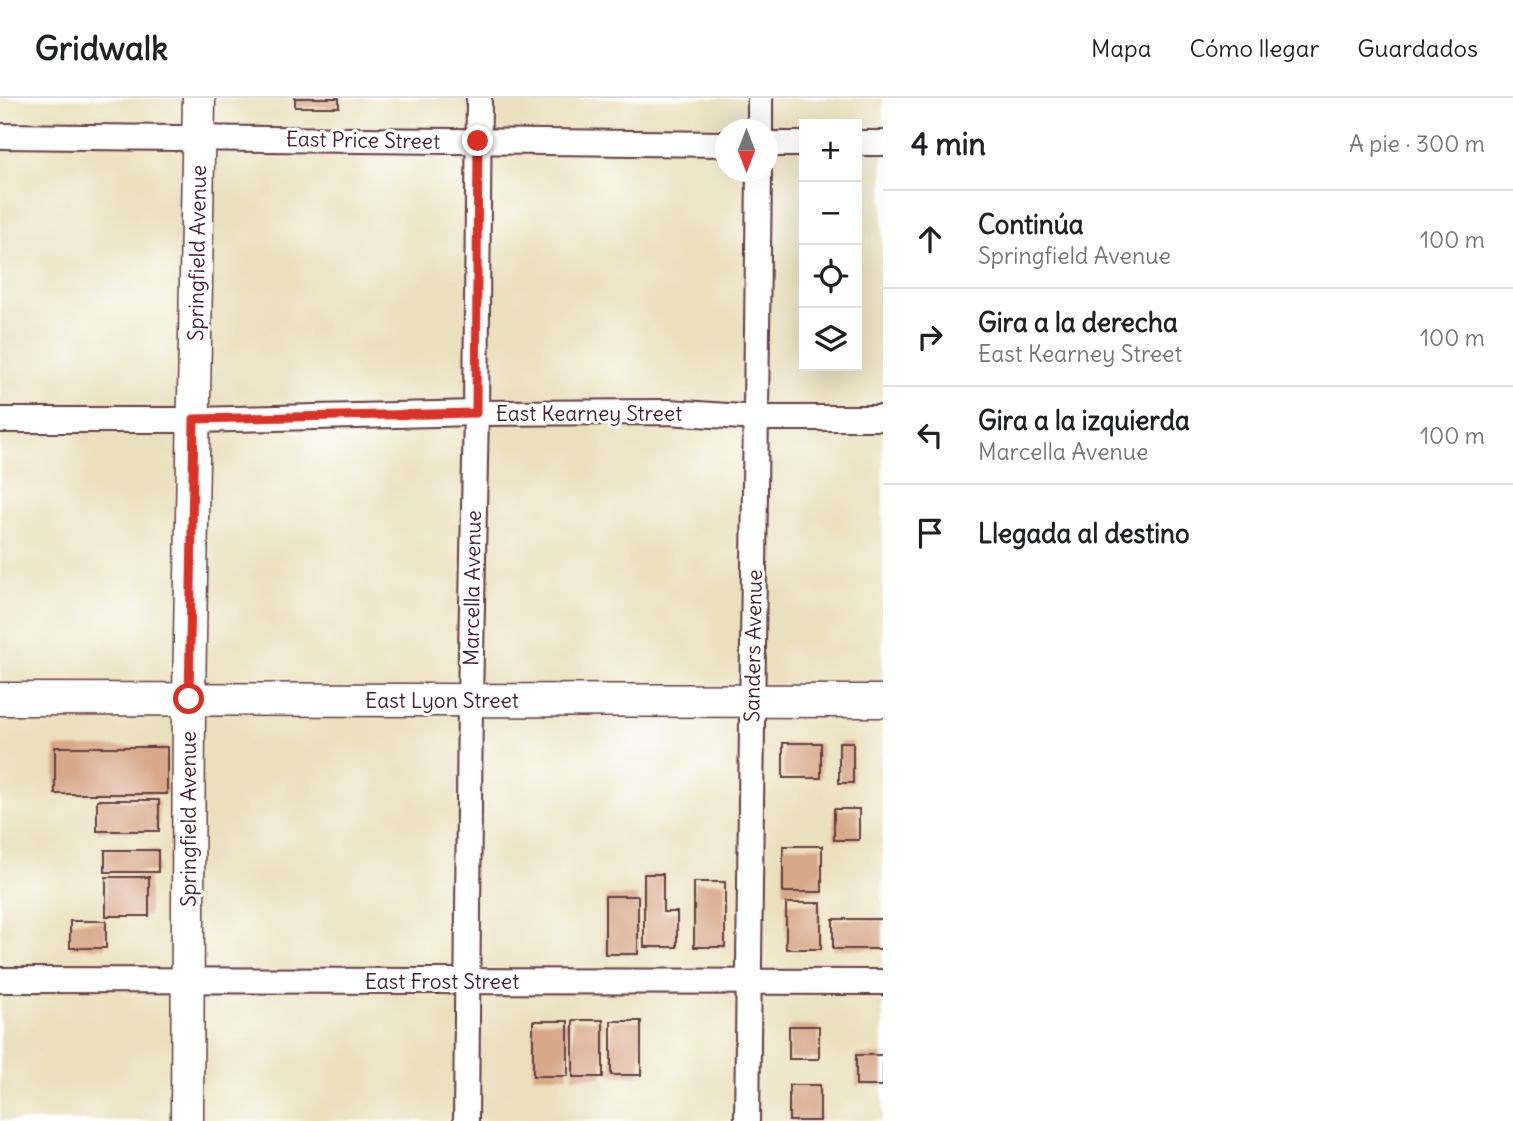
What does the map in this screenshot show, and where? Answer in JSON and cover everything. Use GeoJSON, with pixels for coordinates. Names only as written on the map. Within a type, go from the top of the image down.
{"type":"FeatureCollection","features":[{"type":"Feature","properties":{"kind":"main road","name":"Springfield Avenue"},"geometry":{"type":"LineString","coordinates":[[187,1121],[189,699],[199,98]]}},
{"type":"Feature","properties":{"kind":"main road","name":"East Lyon Street"},"geometry":{"type":"LineString","coordinates":[[0,699],[883,701]]}},
{"type":"Feature","properties":{"kind":"street","name":"Marcella Avenue"},"geometry":{"type":"LineString","coordinates":[[466,1121],[479,98]]}},
{"type":"Feature","properties":{"kind":"street"},"geometry":{"type":"LineString","coordinates":[[760,98],[760,119]]}},
{"type":"Feature","properties":{"kind":"street","name":"East Price Street"},"geometry":{"type":"LineString","coordinates":[[0,136],[715,144]]}},
{"type":"Feature","properties":{"kind":"street"},"geometry":{"type":"LineString","coordinates":[[862,143],[883,143]]}},
{"type":"Feature","properties":{"kind":"street"},"geometry":{"type":"LineString","coordinates":[[778,144],[799,144]]}},
{"type":"Feature","properties":{"kind":"street","name":"Sanders Avenue"},"geometry":{"type":"LineString","coordinates":[[747,1121],[760,182]]}},
{"type":"Feature","properties":{"kind":"street","name":"East Kearney Street"},"geometry":{"type":"LineString","coordinates":[[0,420],[668,412],[757,418],[883,418]]}},
{"type":"Feature","properties":{"kind":"street","name":"East Frost Street"},"geometry":{"type":"LineString","coordinates":[[0,980],[883,982]]}},
{"type":"Feature","properties":{"kind":"building"},"geometry":{"type":"Polygon","coordinates":[[[295,98],[339,98],[339,107],[295,107],[295,98]]]}},
{"type":"Feature","properties":{"kind":"building"},"geometry":{"type":"Polygon","coordinates":[[[839,742],[853,742],[853,783],[839,783],[839,742]]]}},
{"type":"Feature","properties":{"kind":"building"},"geometry":{"type":"Polygon","coordinates":[[[783,743],[821,743],[821,778],[783,778],[783,743]]]}},
{"type":"Feature","properties":{"kind":"building"},"geometry":{"type":"Polygon","coordinates":[[[55,747],[167,747],[167,794],[55,794],[55,747]]]}},
{"type":"Feature","properties":{"kind":"building"},"geometry":{"type":"Polygon","coordinates":[[[97,800],[159,800],[159,831],[97,831],[97,800]]]}},
{"type":"Feature","properties":{"kind":"building"},"geometry":{"type":"Polygon","coordinates":[[[834,809],[859,809],[859,840],[834,840],[834,809]]]}},
{"type":"Feature","properties":{"kind":"building"},"geometry":{"type":"Polygon","coordinates":[[[783,846],[822,846],[822,892],[783,892],[783,846]]]}},
{"type":"Feature","properties":{"kind":"building"},"geometry":{"type":"Polygon","coordinates":[[[105,850],[158,850],[158,872],[105,872],[105,850]]]}},
{"type":"Feature","properties":{"kind":"building"},"geometry":{"type":"Polygon","coordinates":[[[644,874],[663,874],[663,912],[677,912],[677,947],[644,947],[644,874]]]}},
{"type":"Feature","properties":{"kind":"building"},"geometry":{"type":"Polygon","coordinates":[[[106,877],[149,877],[149,916],[106,916],[106,877]]]}},
{"type":"Feature","properties":{"kind":"building"},"geometry":{"type":"Polygon","coordinates":[[[694,882],[725,882],[725,947],[694,947],[694,882]]]}},
{"type":"Feature","properties":{"kind":"building"},"geometry":{"type":"Polygon","coordinates":[[[605,896],[638,896],[638,954],[605,954],[605,896]]]}},
{"type":"Feature","properties":{"kind":"building"},"geometry":{"type":"Polygon","coordinates":[[[786,903],[821,903],[821,949],[786,949],[786,903]]]}},
{"type":"Feature","properties":{"kind":"building"},"geometry":{"type":"Polygon","coordinates":[[[833,919],[883,919],[883,949],[833,949],[833,919]]]}},
{"type":"Feature","properties":{"kind":"building"},"geometry":{"type":"Polygon","coordinates":[[[70,921],[106,921],[106,948],[70,948],[70,921]]]}},
{"type":"Feature","properties":{"kind":"building"},"geometry":{"type":"Polygon","coordinates":[[[573,1020],[603,1020],[603,1077],[573,1077],[573,1020]]]}},
{"type":"Feature","properties":{"kind":"building"},"geometry":{"type":"Polygon","coordinates":[[[533,1021],[568,1021],[568,1076],[533,1076],[533,1021]]]}},
{"type":"Feature","properties":{"kind":"building"},"geometry":{"type":"Polygon","coordinates":[[[611,1021],[641,1021],[641,1075],[611,1075],[611,1021]]]}},
{"type":"Feature","properties":{"kind":"building"},"geometry":{"type":"Polygon","coordinates":[[[789,1026],[819,1026],[819,1059],[789,1059],[789,1026]]]}},
{"type":"Feature","properties":{"kind":"building"},"geometry":{"type":"Polygon","coordinates":[[[856,1055],[883,1055],[883,1086],[856,1086],[856,1055]]]}},
{"type":"Feature","properties":{"kind":"building"},"geometry":{"type":"Polygon","coordinates":[[[789,1085],[820,1085],[820,1121],[789,1121],[789,1085]]]}},
{"type":"Feature","properties":{"kind":"route"},"geometry":{"type":"LineString","coordinates":[[189,699],[194,419],[476,413],[478,141]]}}]}
